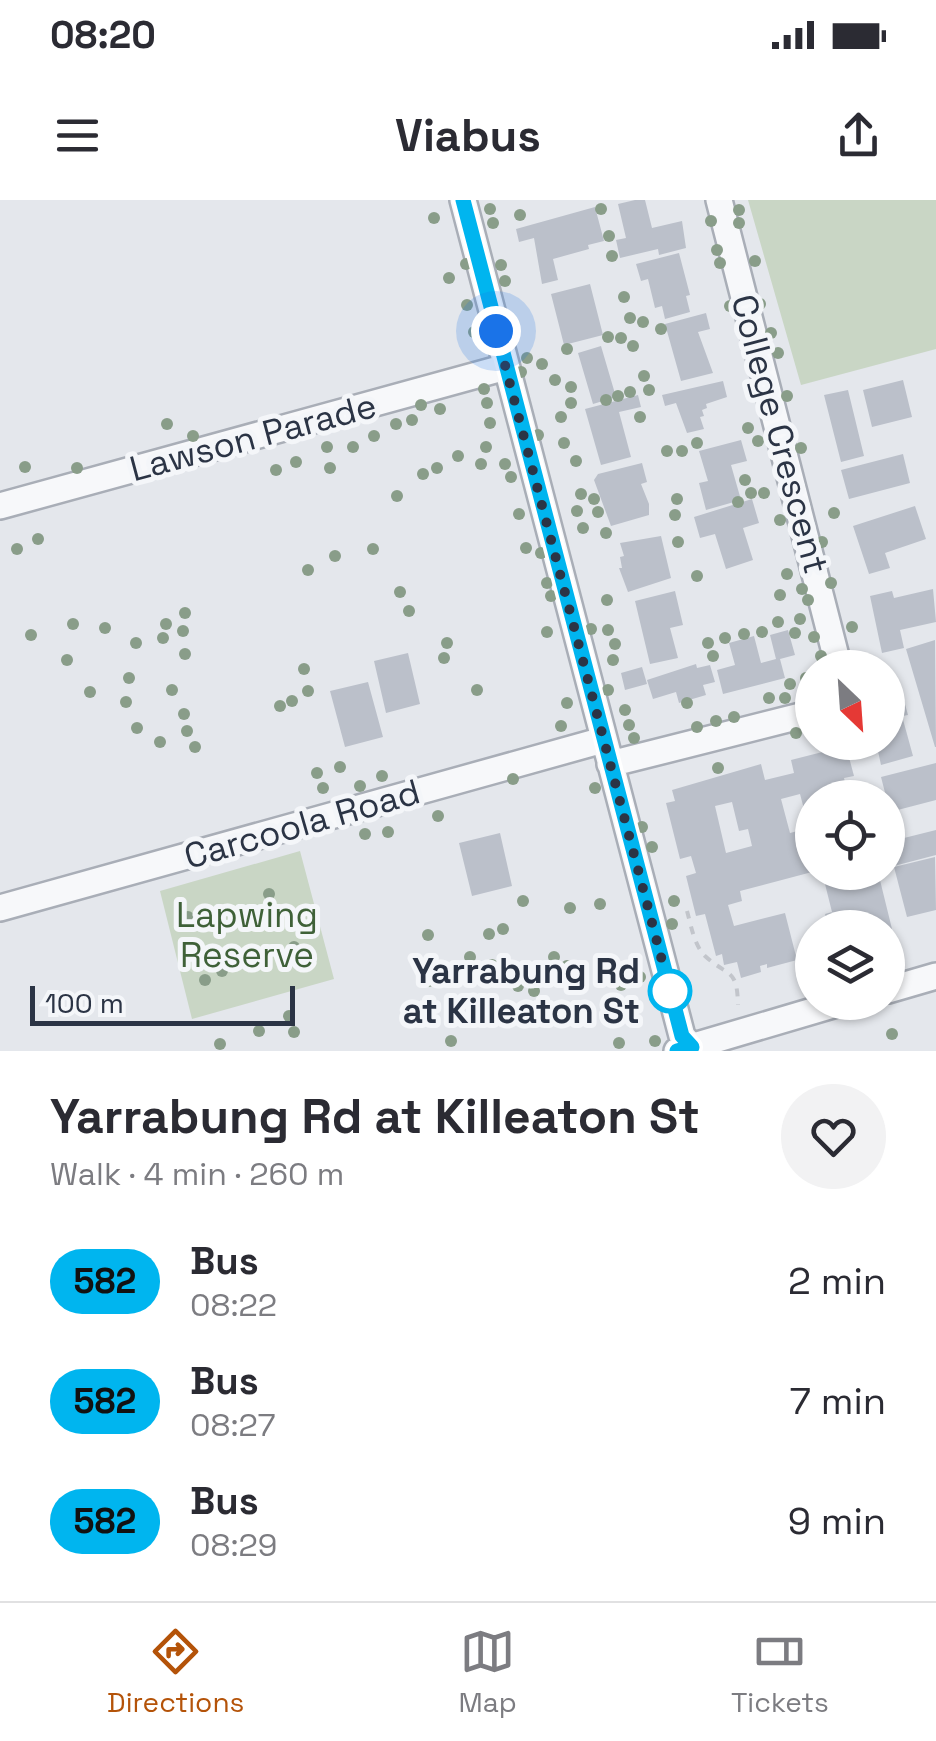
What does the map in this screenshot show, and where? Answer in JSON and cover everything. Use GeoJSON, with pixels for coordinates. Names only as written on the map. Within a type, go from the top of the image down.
{"type":"FeatureCollection","features":[{"type":"Feature","properties":{"kind":"street"},"geometry":{"type":"LineString","coordinates":[[462,200],[682,1036],[688,1050],[795,1017]]}},
{"type":"Feature","properties":{"kind":"street","name":"College Crescent"},"geometry":{"type":"LineString","coordinates":[[719,200],[833,650]]}},
{"type":"Feature","properties":{"kind":"street","name":"Lawson Parade"},"geometry":{"type":"LineString","coordinates":[[0,506],[506,368]]}},
{"type":"Feature","properties":{"kind":"street"},"geometry":{"type":"LineString","coordinates":[[606,752],[795,716]]}},
{"type":"Feature","properties":{"kind":"street","name":"Carcoola Road"},"geometry":{"type":"LineString","coordinates":[[0,908],[606,752]]}},
{"type":"Feature","properties":{"kind":"street"},"geometry":{"type":"LineString","coordinates":[[905,985],[936,976]]}},
{"type":"Feature","properties":{"kind":"path"},"geometry":{"type":"LineString","coordinates":[[687,911],[703,954],[731,972],[737,981],[738,1005]]}},
{"type":"Feature","properties":{"kind":"green space"},"geometry":{"type":"Polygon","coordinates":[[[748,200],[936,200],[936,349],[801,385],[748,200]]]}},
{"type":"Feature","properties":{"kind":"green space","name":"Lapwing Reserve"},"geometry":{"type":"Polygon","coordinates":[[[300,851],[334,979],[192,1019],[160,891],[300,851]]]}},
{"type":"Feature","properties":{"kind":"building"},"geometry":{"type":"Polygon","coordinates":[[[645,200],[652,228],[682,221],[686,248],[659,255],[658,249],[620,258],[616,240],[626,238],[618,204],[645,200]]]}},
{"type":"Feature","properties":{"kind":"building"},"geometry":{"type":"Polygon","coordinates":[[[595,207],[604,241],[553,259],[558,280],[542,284],[534,238],[519,242],[516,229],[595,207]]]}},
{"type":"Feature","properties":{"kind":"building"},"geometry":{"type":"Polygon","coordinates":[[[679,253],[690,295],[686,296],[690,312],[665,319],[662,306],[655,308],[648,279],[641,281],[636,264],[679,253]]]}},
{"type":"Feature","properties":{"kind":"building"},"geometry":{"type":"Polygon","coordinates":[[[590,284],[603,335],[564,345],[551,294],[590,284]]]}},
{"type":"Feature","properties":{"kind":"building"},"geometry":{"type":"Polygon","coordinates":[[[706,313],[710,329],[698,332],[713,373],[681,381],[665,324],[706,313]]]}},
{"type":"Feature","properties":{"kind":"building"},"geometry":{"type":"Polygon","coordinates":[[[601,346],[616,397],[593,404],[578,353],[601,346]]]}},
{"type":"Feature","properties":{"kind":"building"},"geometry":{"type":"Polygon","coordinates":[[[903,380],[912,417],[872,427],[863,390],[903,380]]]}},
{"type":"Feature","properties":{"kind":"building"},"geometry":{"type":"Polygon","coordinates":[[[723,381],[727,397],[706,404],[704,416],[700,417],[704,429],[687,433],[676,403],[665,406],[662,395],[723,381]]]}},
{"type":"Feature","properties":{"kind":"building"},"geometry":{"type":"Polygon","coordinates":[[[848,390],[864,456],[841,462],[824,395],[848,390]]]}},
{"type":"Feature","properties":{"kind":"building"},"geometry":{"type":"Polygon","coordinates":[[[638,395],[641,407],[619,412],[631,457],[601,465],[585,409],[638,395]]]}},
{"type":"Feature","properties":{"kind":"building"},"geometry":{"type":"Polygon","coordinates":[[[741,440],[747,461],[731,465],[741,500],[706,510],[699,483],[708,481],[699,451],[741,440]]]}},
{"type":"Feature","properties":{"kind":"building"},"geometry":{"type":"Polygon","coordinates":[[[903,454],[910,483],[849,499],[841,470],[903,454]]]}},
{"type":"Feature","properties":{"kind":"building"},"geometry":{"type":"Polygon","coordinates":[[[642,463],[647,482],[641,484],[649,515],[611,526],[594,480],[598,474],[642,463]]]}},
{"type":"Feature","properties":{"kind":"building"},"geometry":{"type":"Polygon","coordinates":[[[752,499],[759,523],[743,528],[753,560],[726,569],[715,534],[700,538],[694,517],[752,499]]]}},
{"type":"Feature","properties":{"kind":"building"},"geometry":{"type":"Polygon","coordinates":[[[915,506],[926,539],[885,553],[890,568],[869,574],[853,526],[915,506]]]}},
{"type":"Feature","properties":{"kind":"building"},"geometry":{"type":"Polygon","coordinates":[[[661,536],[671,578],[628,592],[619,568],[620,557],[624,556],[620,543],[661,536]]]}},
{"type":"Feature","properties":{"kind":"building"},"geometry":{"type":"Polygon","coordinates":[[[933,589],[936,622],[900,630],[904,648],[881,650],[870,596],[892,591],[894,598],[933,589]]]}},
{"type":"Feature","properties":{"kind":"building"},"geometry":{"type":"Polygon","coordinates":[[[675,591],[683,625],[670,628],[678,658],[650,664],[635,601],[675,591]]]}},
{"type":"Feature","properties":{"kind":"building"},"geometry":{"type":"Polygon","coordinates":[[[788,630],[795,655],[780,659],[785,678],[723,694],[717,670],[735,665],[729,643],[754,636],[761,663],[776,659],[770,635],[788,630]]]}},
{"type":"Feature","properties":{"kind":"building"},"geometry":{"type":"Polygon","coordinates":[[[935,640],[936,747],[906,649],[935,640]]]}},
{"type":"Feature","properties":{"kind":"building"},"geometry":{"type":"Polygon","coordinates":[[[408,653],[420,704],[386,713],[374,661],[408,653]]]}},
{"type":"Feature","properties":{"kind":"building"},"geometry":{"type":"Polygon","coordinates":[[[696,664],[697,668],[710,665],[715,682],[703,685],[706,695],[679,703],[676,692],[653,699],[647,680],[696,664]]]}},
{"type":"Feature","properties":{"kind":"building"},"geometry":{"type":"Polygon","coordinates":[[[642,667],[647,684],[625,690],[621,673],[642,667]]]}},
{"type":"Feature","properties":{"kind":"building"},"geometry":{"type":"Polygon","coordinates":[[[368,682],[383,737],[345,747],[330,691],[368,682]]]}},
{"type":"Feature","properties":{"kind":"building"},"geometry":{"type":"Polygon","coordinates":[[[905,727],[913,756],[905,758],[905,727]]]}},
{"type":"Feature","properties":{"kind":"building"},"geometry":{"type":"Polygon","coordinates":[[[795,759],[850,760],[854,776],[844,780],[795,780],[795,795],[781,799],[790,833],[795,832],[795,876],[740,891],[742,901],[728,905],[734,926],[785,913],[795,961],[767,968],[767,964],[760,966],[761,972],[741,978],[737,962],[724,965],[722,954],[716,956],[705,914],[696,916],[686,876],[696,873],[691,856],[680,859],[666,803],[675,801],[672,790],[761,764],[765,780],[794,773],[791,760],[795,759]],[[732,802],[715,806],[726,853],[752,846],[748,829],[739,831],[732,802]]]}},
{"type":"Feature","properties":{"kind":"building"},"geometry":{"type":"Polygon","coordinates":[[[936,763],[936,800],[905,808],[905,780],[881,777],[936,763]]]}},
{"type":"Feature","properties":{"kind":"building"},"geometry":{"type":"Polygon","coordinates":[[[936,830],[936,855],[905,863],[905,838],[936,830]]]}},
{"type":"Feature","properties":{"kind":"building"},"geometry":{"type":"Polygon","coordinates":[[[500,833],[512,886],[472,896],[459,843],[500,833]]]}},
{"type":"Feature","properties":{"kind":"building"},"geometry":{"type":"Polygon","coordinates":[[[935,857],[936,910],[907,917],[900,890],[905,890],[905,864],[935,857]]]}},
{"type":"Feature","properties":{"kind":"building"},"geometry":{"type":"Polygon","coordinates":[[[826,890],[882,890],[887,910],[832,910],[826,890]]]}},
{"type":"Feature","properties":{"kind":"bus line","name":"582"},"geometry":{"type":"LineString","coordinates":[[463,200],[682,1036],[692,1047],[677,1051]]}},
{"type":"Feature","properties":{"kind":"place","name":"Yarrabung Rd at Killeaton St"},"geometry":{"type":"Point","coordinates":[670,991]}},
{"type":"Feature","properties":{"kind":"route"},"geometry":{"type":"LineString","coordinates":[[496,331],[670,991]]}}]}
